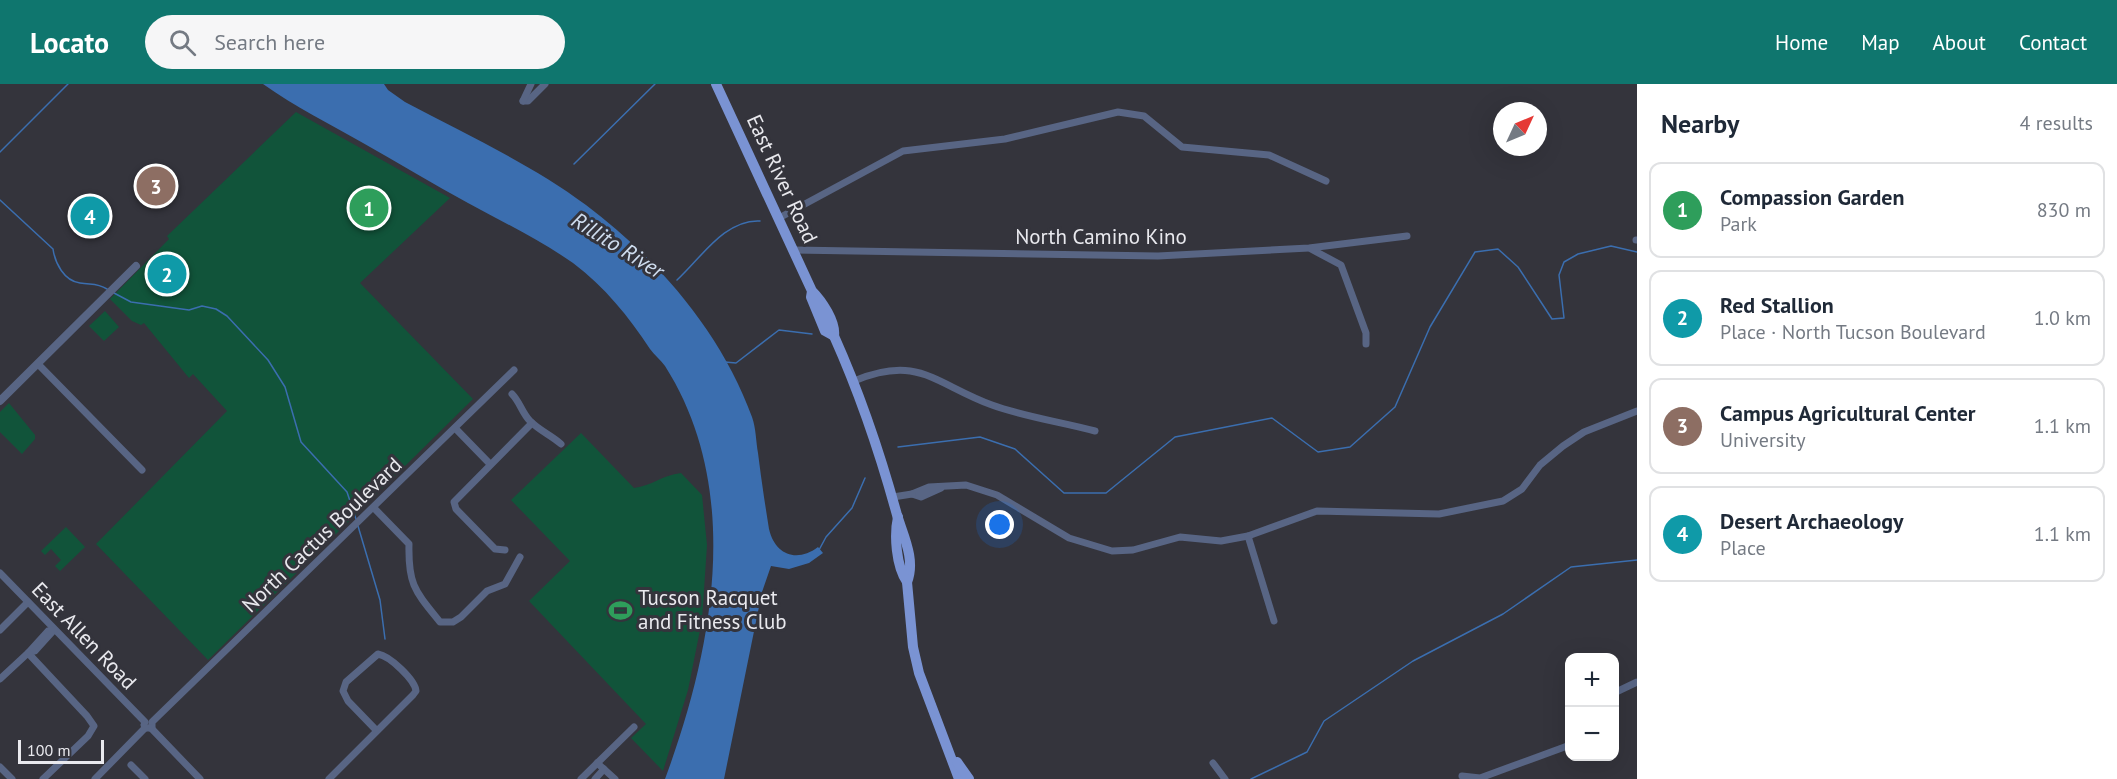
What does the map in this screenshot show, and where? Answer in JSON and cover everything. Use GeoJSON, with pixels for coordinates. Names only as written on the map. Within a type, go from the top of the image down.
{"type":"FeatureCollection","features":[{"type":"Feature","properties":{"kind":"main road","name":"East River Road"},"geometry":{"type":"LineString","coordinates":[[716,84],[794,250],[812,291],[811,297],[825,331],[834,336],[854,381],[898,517],[895,531],[903,576],[907,582],[913,647],[919,673],[959,779]]}},
{"type":"Feature","properties":{"kind":"main road","name":"East River Road"},"geometry":{"type":"LineString","coordinates":[[952,756],[969,779]]}},
{"type":"Feature","properties":{"kind":"street"},"geometry":{"type":"LineString","coordinates":[[531,84],[523,101],[528,100],[545,84]]}},
{"type":"Feature","properties":{"kind":"street"},"geometry":{"type":"LineString","coordinates":[[779,218],[903,151],[1005,139],[1118,112],[1144,116],[1182,147],[1269,155],[1326,181]]}},
{"type":"Feature","properties":{"kind":"street","name":"North Camino Kino"},"geometry":{"type":"LineString","coordinates":[[794,250],[1158,256],[1309,248],[1407,236]]}},
{"type":"Feature","properties":{"kind":"street"},"geometry":{"type":"LineString","coordinates":[[1309,248],[1336,259],[1341,265],[1366,333],[1366,344]]}},
{"type":"Feature","properties":{"kind":"street"},"geometry":{"type":"LineString","coordinates":[[0,401],[136,266]]}},
{"type":"Feature","properties":{"kind":"street"},"geometry":{"type":"LineString","coordinates":[[38,364],[142,470]]}},
{"type":"Feature","properties":{"kind":"street"},"geometry":{"type":"LineString","coordinates":[[854,381],[879,371],[900,369],[922,373],[993,405],[1095,431]]}},
{"type":"Feature","properties":{"kind":"street","name":"North Cactus Boulevard"},"geometry":{"type":"LineString","coordinates":[[95,779],[514,370]]}},
{"type":"Feature","properties":{"kind":"street"},"geometry":{"type":"LineString","coordinates":[[512,394],[532,423],[543,434],[553,437],[561,444]]}},
{"type":"Feature","properties":{"kind":"street"},"geometry":{"type":"LineString","coordinates":[[893,497],[912,494],[921,497],[941,488],[966,485],[997,495],[1069,538],[1112,550],[1133,550],[1180,537],[1221,541],[1248,536],[1317,511],[1439,514],[1503,501],[1522,489],[1540,465],[1570,441],[1584,432],[1637,411]]}},
{"type":"Feature","properties":{"kind":"street"},"geometry":{"type":"LineString","coordinates":[[505,550],[495,549],[456,509],[454,501],[489,463],[532,423]]}},
{"type":"Feature","properties":{"kind":"street"},"geometry":{"type":"LineString","coordinates":[[455,428],[489,463]]}},
{"type":"Feature","properties":{"kind":"street"},"geometry":{"type":"LineString","coordinates":[[374,508],[409,543],[410,576],[415,590],[440,622],[453,622],[487,591],[505,584],[520,557]]}},
{"type":"Feature","properties":{"kind":"street"},"geometry":{"type":"LineString","coordinates":[[1248,536],[1274,621]]}},
{"type":"Feature","properties":{"kind":"street","name":"East Allen Road"},"geometry":{"type":"LineString","coordinates":[[0,573],[200,779]]}},
{"type":"Feature","properties":{"kind":"street"},"geometry":{"type":"LineString","coordinates":[[0,630],[28,602]]}},
{"type":"Feature","properties":{"kind":"street"},"geometry":{"type":"LineString","coordinates":[[0,679],[48,631],[54,630]]}},
{"type":"Feature","properties":{"kind":"street"},"geometry":{"type":"LineString","coordinates":[[27,653],[94,726],[88,736],[44,779]]}},
{"type":"Feature","properties":{"kind":"street"},"geometry":{"type":"LineString","coordinates":[[329,779],[377,731],[413,695],[416,687],[387,657],[378,654],[345,682],[342,691],[348,701],[377,731]]}},
{"type":"Feature","properties":{"kind":"street"},"geometry":{"type":"LineString","coordinates":[[1619,691],[1637,682]]}},
{"type":"Feature","properties":{"kind":"street"},"geometry":{"type":"LineString","coordinates":[[581,779],[634,727]]}},
{"type":"Feature","properties":{"kind":"street"},"geometry":{"type":"LineString","coordinates":[[1462,776],[1480,778],[1565,746]]}},
{"type":"Feature","properties":{"kind":"street"},"geometry":{"type":"LineString","coordinates":[[597,763],[615,779]]}},
{"type":"Feature","properties":{"kind":"street"},"geometry":{"type":"LineString","coordinates":[[1213,764],[1225,779]]}},
{"type":"Feature","properties":{"kind":"street"},"geometry":{"type":"LineString","coordinates":[[131,765],[145,779]]}},
{"type":"Feature","properties":{"kind":"street"},"geometry":{"type":"LineString","coordinates":[[0,767],[12,779]]}},
{"type":"Feature","properties":{"kind":"street"},"geometry":{"type":"LineString","coordinates":[[595,779],[604,769]]}},
{"type":"Feature","properties":{"kind":"green space"},"geometry":{"type":"Polygon","coordinates":[[[296,112],[450,198],[360,283],[473,399],[208,660],[96,544],[227,411],[193,374],[189,378],[144,323],[141,325],[132,321],[110,299],[169,239],[167,236],[296,112]]]}},
{"type":"Feature","properties":{"kind":"green space"},"geometry":{"type":"Polygon","coordinates":[[[105,311],[119,327],[104,341],[89,326],[105,311]]]}},
{"type":"Feature","properties":{"kind":"green space"},"geometry":{"type":"Polygon","coordinates":[[[9,403],[35,435],[35,439],[22,454],[0,432],[0,412],[9,403]]]}},
{"type":"Feature","properties":{"kind":"green space","name":"Tucson Racquet and Fitness Club"},"geometry":{"type":"Polygon","coordinates":[[[581,433],[634,488],[681,473],[702,495],[707,545],[702,620],[688,690],[663,771],[631,738],[646,724],[529,601],[570,561],[511,500],[581,433]]]}},
{"type":"Feature","properties":{"kind":"green space"},"geometry":{"type":"Polygon","coordinates":[[[66,527],[85,547],[60,571],[55,566],[61,560],[51,549],[45,555],[41,551],[66,527]]]}},
{"type":"Feature","properties":{"kind":"water","name":"Rillito River"},"geometry":{"type":"Polygon","coordinates":[[[263,84],[384,84],[388,90],[405,102],[543,176],[586,205],[613,226],[662,273],[705,327],[739,386],[752,417],[772,538],[776,545],[788,554],[802,555],[818,547],[823,553],[809,563],[789,569],[771,566],[762,592],[724,779],[665,779],[696,677],[707,624],[713,571],[712,517],[705,465],[690,414],[665,366],[615,303],[573,263],[535,239],[300,108],[263,84]]]}},
{"type":"Feature","properties":{"kind":"waterway"},"geometry":{"type":"LineString","coordinates":[[0,152],[68,84]]}},
{"type":"Feature","properties":{"kind":"waterway"},"geometry":{"type":"LineString","coordinates":[[574,164],[655,84]]}},
{"type":"Feature","properties":{"kind":"waterway"},"geometry":{"type":"LineString","coordinates":[[0,200],[53,249],[58,265],[69,279],[107,289]]}},
{"type":"Feature","properties":{"kind":"waterway"},"geometry":{"type":"LineString","coordinates":[[677,280],[725,233],[747,222],[760,221]]}},
{"type":"Feature","properties":{"kind":"waterway"},"geometry":{"type":"LineString","coordinates":[[796,226],[807,227]]}},
{"type":"Feature","properties":{"kind":"waterway"},"geometry":{"type":"LineString","coordinates":[[898,447],[980,437],[1015,449],[1064,493],[1106,493],[1175,437],[1272,418],[1318,452],[1350,447],[1395,407],[1430,327],[1475,252],[1498,249],[1518,267],[1552,319],[1564,318],[1559,275],[1564,262],[1578,254],[1611,246],[1637,252]]}},
{"type":"Feature","properties":{"kind":"waterway"},"geometry":{"type":"LineString","coordinates":[[114,293],[131,302],[189,310],[202,306],[216,309],[227,316],[268,360],[285,387],[301,442],[347,492],[356,519]]}},
{"type":"Feature","properties":{"kind":"waterway"},"geometry":{"type":"LineString","coordinates":[[725,362],[736,363],[779,330],[812,334]]}},
{"type":"Feature","properties":{"kind":"waterway"},"geometry":{"type":"LineString","coordinates":[[819,550],[826,537],[852,508],[865,478]]}},
{"type":"Feature","properties":{"kind":"waterway"},"geometry":{"type":"LineString","coordinates":[[358,526],[380,600],[385,639]]}},
{"type":"Feature","properties":{"kind":"waterway"},"geometry":{"type":"LineString","coordinates":[[1251,779],[1307,752],[1324,721],[1413,661],[1503,614],[1571,567],[1637,560]]}},
{"type":"Feature","properties":{"kind":"place","name":"Campus Agricultural Center"},"geometry":{"type":"Point","coordinates":[156,186]}},
{"type":"Feature","properties":{"kind":"place","name":"Compassion Garden"},"geometry":{"type":"Point","coordinates":[369,208]}},
{"type":"Feature","properties":{"kind":"place","name":"Desert Archaeology"},"geometry":{"type":"Point","coordinates":[90,216]}},
{"type":"Feature","properties":{"kind":"place","name":"Red Stallion"},"geometry":{"type":"Point","coordinates":[167,274]}},
{"type":"Feature","properties":{"kind":"place","name":"Tucson Racquet and Fitness Club"},"geometry":{"type":"Point","coordinates":[620,610]}}]}
